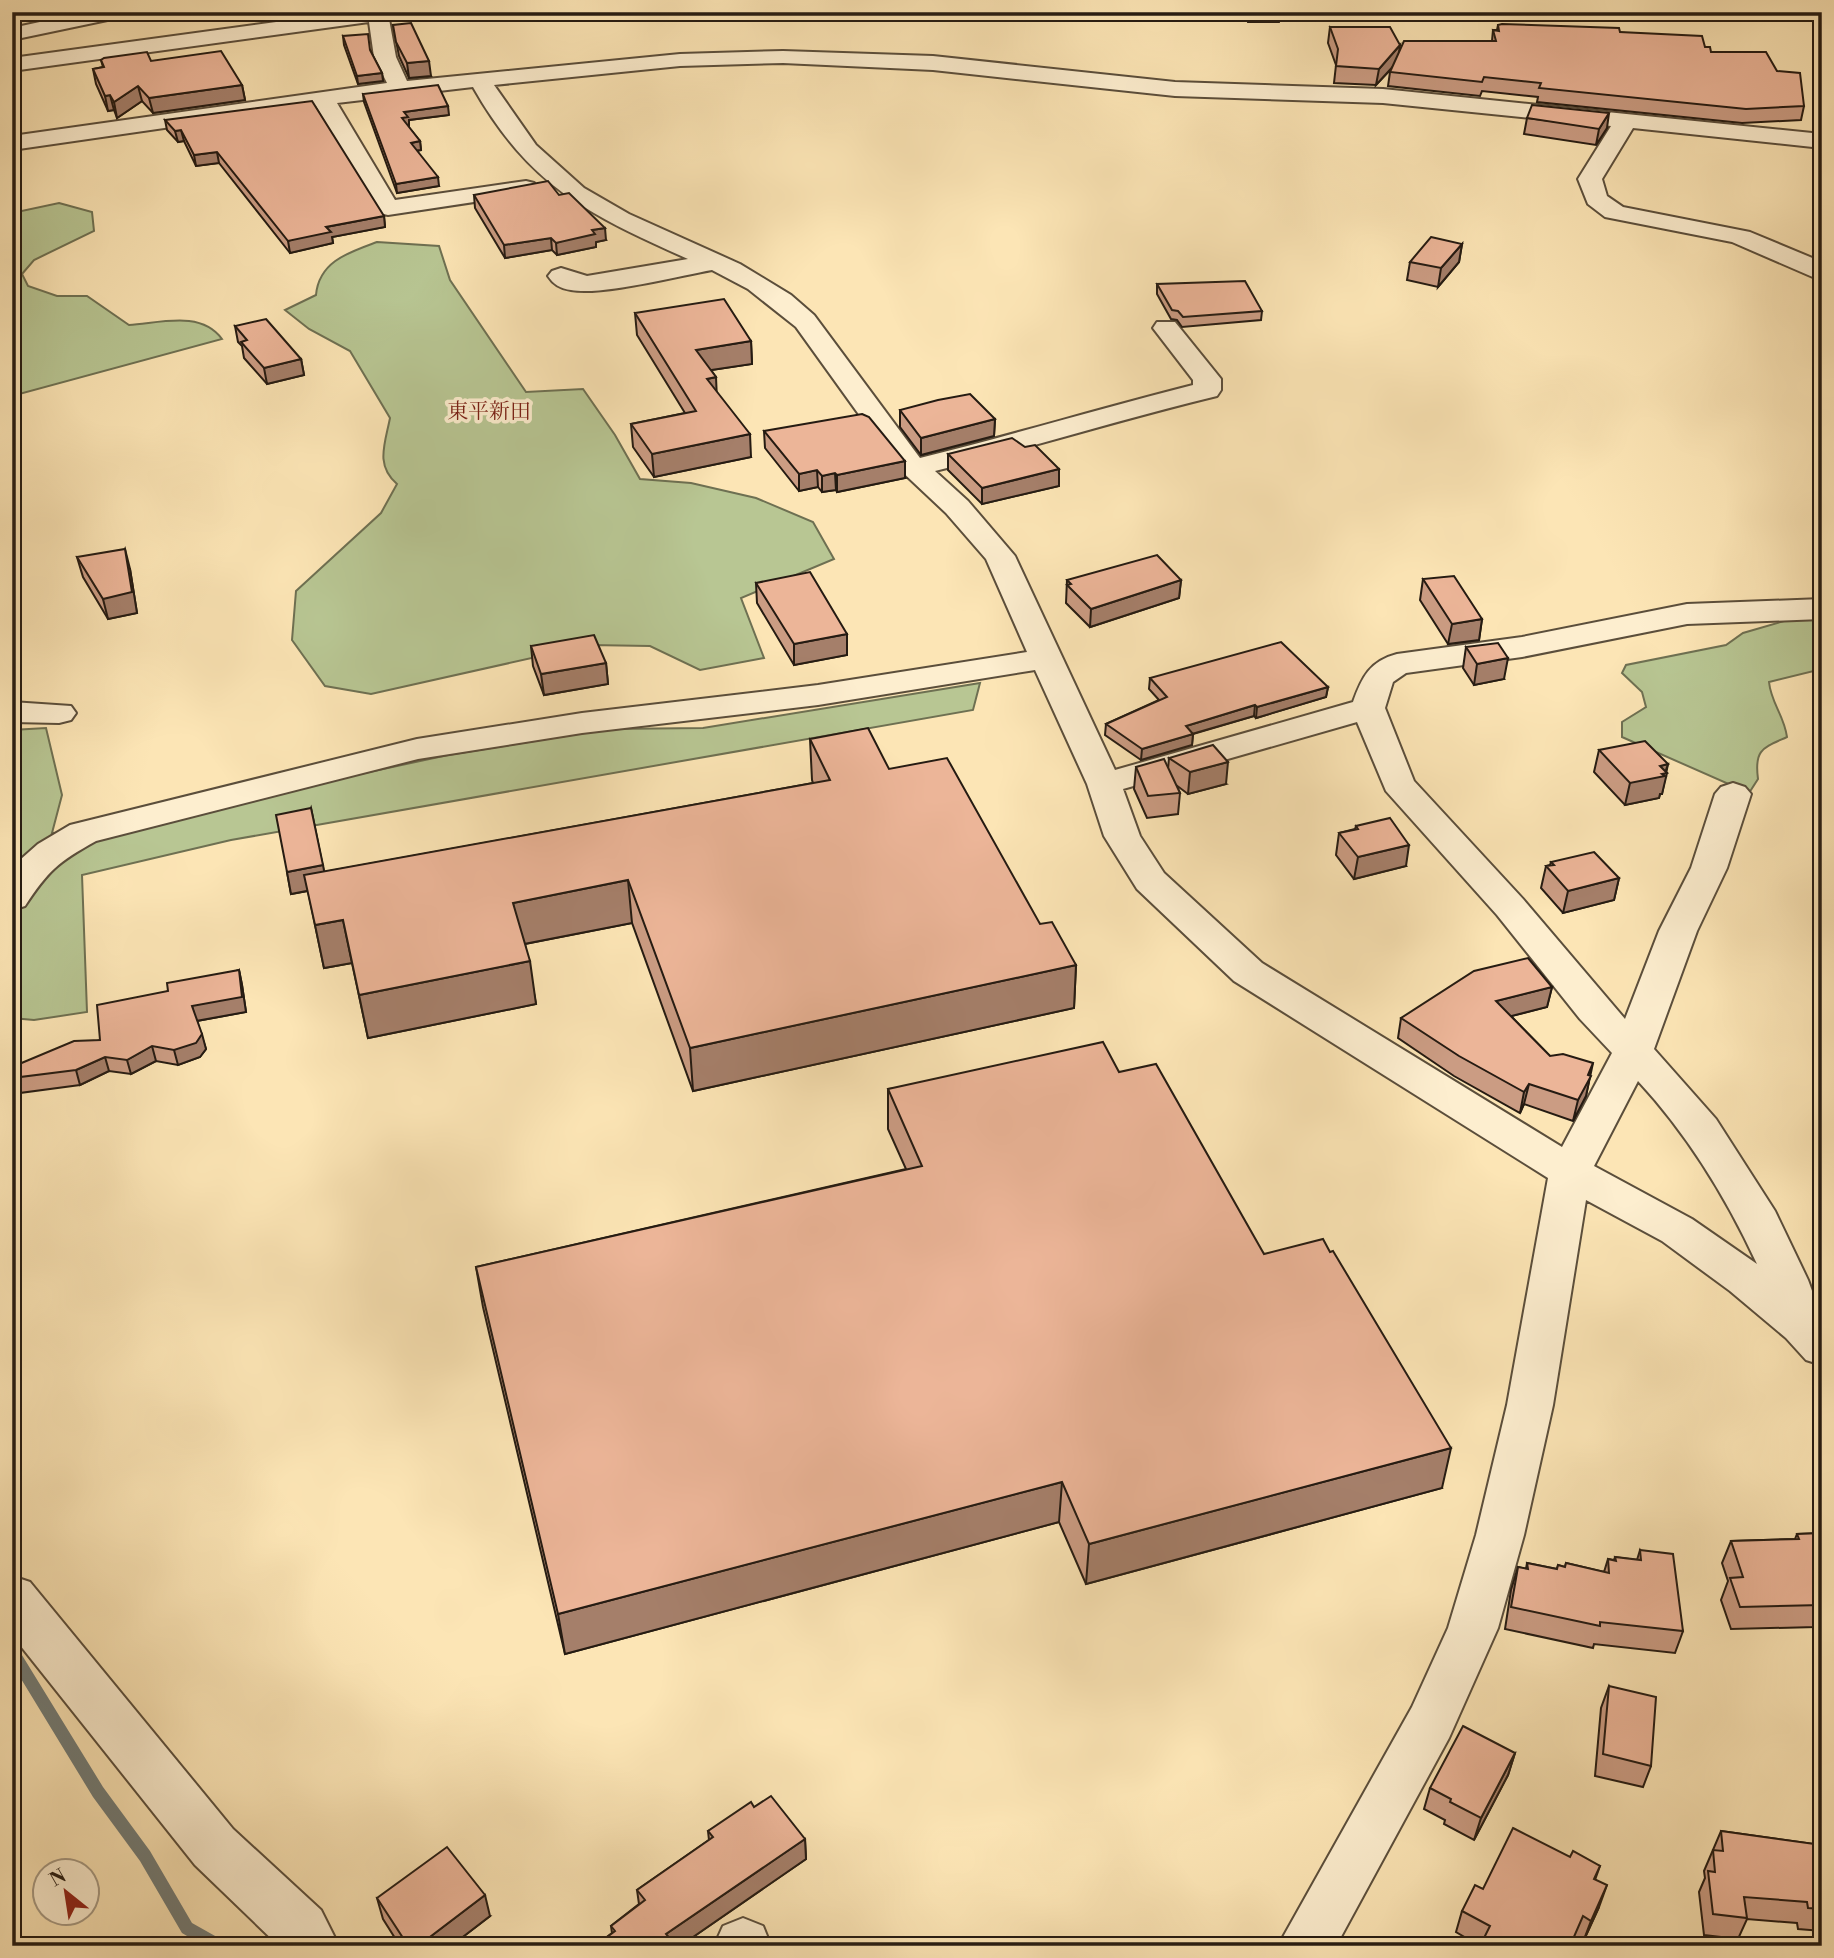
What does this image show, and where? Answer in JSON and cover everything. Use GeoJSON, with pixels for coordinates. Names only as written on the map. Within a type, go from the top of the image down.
{"type":"FeatureCollection","features":[{"type":"Feature","properties":{"kind":"street"},"geometry":{"type":"LineString","coordinates":[[12,34],[117,12]]}},
{"type":"Feature","properties":{"kind":"street"},"geometry":{"type":"LineString","coordinates":[[12,65],[387,13],[385,57],[400,88]]}},
{"type":"Feature","properties":{"kind":"street"},"geometry":{"type":"LineString","coordinates":[[176,22],[190,40]]}},
{"type":"Feature","properties":{"kind":"street"},"geometry":{"type":"LineString","coordinates":[[12,143],[323,98],[479,79],[680,60],[841,58],[956,66],[1175,89],[1383,96],[1822,141]]}},
{"type":"Feature","properties":{"kind":"street"},"geometry":{"type":"LineString","coordinates":[[479,79],[505,126],[540,165],[562,183],[593,205],[767,290],[804,321],[913,467],[957,507],[1000,556],[1104,784],[1122,836],[1150,881],[1248,972],[1570,1172],[1677,1230],[1746,1279],[1812,1337]]}},
{"type":"Feature","properties":{"kind":"street"},"geometry":{"type":"LineString","coordinates":[[323,98],[388,208],[562,183]]}},
{"type":"Feature","properties":{"kind":"street"},"geometry":{"type":"LineString","coordinates":[[1626,121],[1590,179],[1596,199],[1602,205],[1627,215],[1741,236],[1780,249],[1822,273]]}},
{"type":"Feature","properties":{"kind":"street"},"geometry":{"type":"LineString","coordinates":[[561,276],[572,283],[587,284],[714,262]]}},
{"type":"Feature","properties":{"kind":"street"},"geometry":{"type":"LineString","coordinates":[[913,467],[1034,439],[1086,420],[1207,390],[1207,379],[1166,328]]}},
{"type":"Feature","properties":{"kind":"street"},"geometry":{"type":"LineString","coordinates":[[1812,1337],[1754,1211],[1701,1129],[1594,1010],[1510,907],[1398,784],[1368,708],[1378,677],[1398,664],[1522,647],[1687,614],[1822,609]]}},
{"type":"Feature","properties":{"kind":"street"},"geometry":{"type":"LineString","coordinates":[[12,898],[22,874],[54,849],[83,833],[417,749],[582,723],[818,695],[1048,658]]}},
{"type":"Feature","properties":{"kind":"street"},"geometry":{"type":"LineString","coordinates":[[1104,784],[1368,708]]}},
{"type":"Feature","properties":{"kind":"street"},"geometry":{"type":"LineString","coordinates":[[12,712],[59,713]]}},
{"type":"Feature","properties":{"kind":"street"},"geometry":{"type":"LineString","coordinates":[[1306,1946],[1431,1722],[1473,1628],[1500,1535],[1530,1405],[1570,1172],[1633,1051],[1678,931],[1709,868],[1733,794]]}},
{"type":"Feature","properties":{"kind":"street"},"geometry":{"type":"LineString","coordinates":[[12,1597],[214,1847],[301,1929],[311,1946]]}},
{"type":"Feature","properties":{"kind":"green space"},"geometry":{"type":"Polygon","coordinates":[[[59,203],[92,212],[94,231],[34,260],[22,274],[28,286],[57,296],[87,296],[129,325],[192,321],[213,330],[222,339],[12,396],[12,213],[59,203]]]}},
{"type":"Feature","properties":{"kind":"green space"},"geometry":{"type":"Polygon","coordinates":[[[377,242],[439,246],[450,280],[526,392],[583,389],[615,435],[640,479],[691,483],[756,498],[813,522],[834,559],[741,598],[764,658],[700,670],[650,646],[590,645],[371,694],[325,686],[292,640],[296,591],[381,513],[397,484],[386,469],[383,454],[390,418],[350,351],[309,329],[285,310],[316,295],[323,274],[338,260],[377,242]]]}},
{"type":"Feature","properties":{"kind":"green space"},"geometry":{"type":"Polygon","coordinates":[[[1822,610],[1822,669],[1769,682],[1787,737],[1766,747],[1759,755],[1758,779],[1749,793],[1622,737],[1622,722],[1646,707],[1642,692],[1622,673],[1626,665],[1726,645],[1743,633],[1822,610]]]}},
{"type":"Feature","properties":{"kind":"green space"},"geometry":{"type":"Polygon","coordinates":[[[980,683],[973,710],[231,840],[82,875],[87,1012],[34,1020],[12,1018],[12,730],[46,728],[62,795],[52,833],[136,830],[272,793],[448,755],[609,729],[703,728],[980,683]]]}},
{"type":"Feature","properties":{"kind":"building"},"geometry":{"type":"Polygon","coordinates":[[[411,23],[429,61],[407,63],[396,42],[393,25],[411,23]]]}},
{"type":"Feature","properties":{"kind":"building"},"geometry":{"type":"Polygon","coordinates":[[[1498,25],[1619,28],[1620,32],[1702,36],[1705,47],[1710,47],[1711,52],[1766,52],[1777,71],[1800,73],[1804,106],[1746,109],[1539,88],[1541,83],[1484,77],[1482,82],[1390,72],[1404,41],[1496,41],[1493,30],[1499,31],[1498,25]]]}},
{"type":"Feature","properties":{"kind":"building"},"geometry":{"type":"Polygon","coordinates":[[[1330,27],[1390,27],[1400,45],[1379,69],[1336,66],[1338,49],[1330,27]]]}},
{"type":"Feature","properties":{"kind":"building"},"geometry":{"type":"Polygon","coordinates":[[[368,34],[370,50],[382,73],[357,76],[343,36],[368,34]]]}},
{"type":"Feature","properties":{"kind":"building"},"geometry":{"type":"Polygon","coordinates":[[[221,51],[242,85],[149,98],[138,86],[114,102],[110,95],[105,96],[93,69],[104,67],[101,60],[104,58],[147,52],[151,61],[221,51]]]}},
{"type":"Feature","properties":{"kind":"building"},"geometry":{"type":"Polygon","coordinates":[[[438,85],[448,106],[404,112],[408,117],[402,118],[420,141],[411,143],[438,177],[396,184],[363,94],[438,85]]]}},
{"type":"Feature","properties":{"kind":"building"},"geometry":{"type":"Polygon","coordinates":[[[312,101],[384,216],[326,227],[331,232],[288,241],[217,152],[194,155],[181,130],[175,131],[165,120],[312,101]]]}},
{"type":"Feature","properties":{"kind":"building"},"geometry":{"type":"Polygon","coordinates":[[[1532,105],[1609,113],[1599,129],[1527,118],[1532,105]]]}},
{"type":"Feature","properties":{"kind":"building"},"geometry":{"type":"Polygon","coordinates":[[[548,181],[559,195],[569,193],[605,228],[592,230],[595,234],[556,243],[551,238],[504,245],[474,195],[548,181]]]}},
{"type":"Feature","properties":{"kind":"building"},"geometry":{"type":"Polygon","coordinates":[[[1431,237],[1462,244],[1441,268],[1410,262],[1431,237]]]}},
{"type":"Feature","properties":{"kind":"building"},"geometry":{"type":"Polygon","coordinates":[[[1245,281],[1262,311],[1183,317],[1178,311],[1172,310],[1157,284],[1245,281]]]}},
{"type":"Feature","properties":{"kind":"building"},"geometry":{"type":"Polygon","coordinates":[[[724,299],[751,341],[696,350],[716,377],[707,379],[750,434],[652,454],[631,424],[696,411],[635,313],[724,299]]]}},
{"type":"Feature","properties":{"kind":"building"},"geometry":{"type":"Polygon","coordinates":[[[266,319],[301,359],[264,368],[241,342],[247,340],[235,326],[266,319]]]}},
{"type":"Feature","properties":{"kind":"building"},"geometry":{"type":"Polygon","coordinates":[[[970,394],[995,419],[921,438],[900,410],[938,400],[970,394]]]}},
{"type":"Feature","properties":{"kind":"building"},"geometry":{"type":"Polygon","coordinates":[[[862,414],[869,417],[905,461],[837,475],[835,473],[822,476],[817,470],[799,474],[764,431],[862,414]]]}},
{"type":"Feature","properties":{"kind":"building"},"geometry":{"type":"Polygon","coordinates":[[[1012,438],[1025,447],[1035,445],[1059,469],[982,488],[948,454],[1012,438]]]}},
{"type":"Feature","properties":{"kind":"building"},"geometry":{"type":"Polygon","coordinates":[[[125,549],[132,592],[103,599],[77,557],[125,549]]]}},
{"type":"Feature","properties":{"kind":"building"},"geometry":{"type":"Polygon","coordinates":[[[1157,555],[1181,580],[1091,609],[1067,585],[1071,584],[1067,580],[1157,555]]]}},
{"type":"Feature","properties":{"kind":"building"},"geometry":{"type":"Polygon","coordinates":[[[810,572],[847,634],[794,644],[756,583],[810,572]]]}},
{"type":"Feature","properties":{"kind":"building"},"geometry":{"type":"Polygon","coordinates":[[[1454,576],[1482,619],[1452,624],[1423,579],[1454,576]]]}},
{"type":"Feature","properties":{"kind":"building"},"geometry":{"type":"Polygon","coordinates":[[[594,635],[606,663],[541,674],[531,646],[594,635]]]}},
{"type":"Feature","properties":{"kind":"building"},"geometry":{"type":"Polygon","coordinates":[[[1281,642],[1328,687],[1186,726],[1193,734],[1142,749],[1106,724],[1167,697],[1150,678],[1281,642]]]}},
{"type":"Feature","properties":{"kind":"building"},"geometry":{"type":"Polygon","coordinates":[[[1498,643],[1508,658],[1477,664],[1466,647],[1498,643]]]}},
{"type":"Feature","properties":{"kind":"building"},"geometry":{"type":"Polygon","coordinates":[[[868,728],[889,769],[947,758],[1040,924],[1052,922],[1076,965],[690,1048],[628,880],[513,903],[530,961],[359,995],[343,920],[315,925],[304,875],[830,780],[810,739],[868,728]]]}},
{"type":"Feature","properties":{"kind":"building"},"geometry":{"type":"Polygon","coordinates":[[[1645,741],[1668,764],[1660,766],[1667,773],[1662,774],[1665,776],[1630,783],[1599,750],[1645,741]]]}},
{"type":"Feature","properties":{"kind":"building"},"geometry":{"type":"Polygon","coordinates":[[[1213,745],[1228,762],[1190,772],[1169,758],[1213,745]]]}},
{"type":"Feature","properties":{"kind":"building"},"geometry":{"type":"Polygon","coordinates":[[[1164,759],[1180,793],[1148,796],[1136,767],[1164,759]]]}},
{"type":"Feature","properties":{"kind":"building"},"geometry":{"type":"Polygon","coordinates":[[[311,808],[323,865],[287,872],[276,815],[311,808]]]}},
{"type":"Feature","properties":{"kind":"building"},"geometry":{"type":"Polygon","coordinates":[[[1390,818],[1409,845],[1358,857],[1339,833],[1358,829],[1356,826],[1390,818]]]}},
{"type":"Feature","properties":{"kind":"building"},"geometry":{"type":"Polygon","coordinates":[[[1594,852],[1619,878],[1568,891],[1546,866],[1554,865],[1551,862],[1594,852]]]}},
{"type":"Feature","properties":{"kind":"building"},"geometry":{"type":"Polygon","coordinates":[[[1528,958],[1552,987],[1496,1001],[1550,1056],[1563,1054],[1593,1063],[1588,1075],[1591,1076],[1578,1100],[1529,1084],[1524,1092],[1459,1056],[1401,1018],[1474,971],[1528,958]]]}},
{"type":"Feature","properties":{"kind":"building"},"geometry":{"type":"Polygon","coordinates":[[[239,970],[242,997],[192,1006],[202,1034],[196,1043],[174,1050],[152,1046],[127,1060],[105,1057],[76,1070],[12,1078],[12,1067],[74,1041],[100,1040],[97,1005],[168,991],[167,983],[239,970]]]}},
{"type":"Feature","properties":{"kind":"building"},"geometry":{"type":"Polygon","coordinates":[[[1103,1042],[1119,1072],[1156,1064],[1264,1254],[1323,1239],[1330,1252],[1333,1251],[1451,1448],[1089,1544],[1062,1482],[558,1614],[476,1267],[922,1166],[888,1089],[1103,1042]]]}},
{"type":"Feature","properties":{"kind":"building"},"geometry":{"type":"Polygon","coordinates":[[[1822,1533],[1822,1605],[1740,1607],[1730,1578],[1743,1577],[1731,1541],[1799,1539],[1797,1534],[1822,1533]]]}},
{"type":"Feature","properties":{"kind":"building"},"geometry":{"type":"Polygon","coordinates":[[[1640,1550],[1673,1554],[1683,1631],[1600,1622],[1600,1626],[1511,1607],[1518,1567],[1528,1569],[1527,1563],[1557,1569],[1558,1565],[1565,1567],[1566,1563],[1609,1573],[1608,1559],[1616,1561],[1615,1557],[1641,1560],[1640,1550]]]}},
{"type":"Feature","properties":{"kind":"building"},"geometry":{"type":"Polygon","coordinates":[[[1609,1686],[1656,1697],[1651,1766],[1603,1754],[1609,1686]]]}},
{"type":"Feature","properties":{"kind":"building"},"geometry":{"type":"Polygon","coordinates":[[[1463,1726],[1515,1753],[1481,1818],[1430,1788],[1463,1726]]]}},
{"type":"Feature","properties":{"kind":"building"},"geometry":{"type":"Polygon","coordinates":[[[771,1796],[805,1839],[666,1934],[676,1946],[595,1946],[615,1931],[611,1926],[645,1900],[637,1890],[713,1837],[708,1831],[751,1802],[754,1807],[771,1796]]]}},
{"type":"Feature","properties":{"kind":"building"},"geometry":{"type":"Polygon","coordinates":[[[1513,1828],[1570,1857],[1573,1851],[1600,1866],[1594,1879],[1607,1885],[1591,1921],[1583,1916],[1570,1946],[1480,1946],[1490,1926],[1462,1911],[1475,1885],[1483,1889],[1513,1828]]]}},
{"type":"Feature","properties":{"kind":"building"},"geometry":{"type":"Polygon","coordinates":[[[1721,1831],[1822,1845],[1822,1909],[1808,1908],[1807,1902],[1744,1897],[1747,1918],[1713,1914],[1708,1871],[1715,1872],[1713,1850],[1723,1851],[1721,1831]]]}},
{"type":"Feature","properties":{"kind":"building"},"geometry":{"type":"Polygon","coordinates":[[[447,1847],[485,1895],[418,1946],[412,1940],[407,1944],[377,1898],[447,1847]]]}},
{"type":"Feature","properties":{"kind":"waterway"},"geometry":{"type":"LineString","coordinates":[[12,1651],[98,1792],[145,1856],[187,1928],[219,1946]]}},
{"type":"Feature","properties":{"kind":"district","name":"東平新田"},"geometry":{"type":"Point","coordinates":[489,412]}}]}
